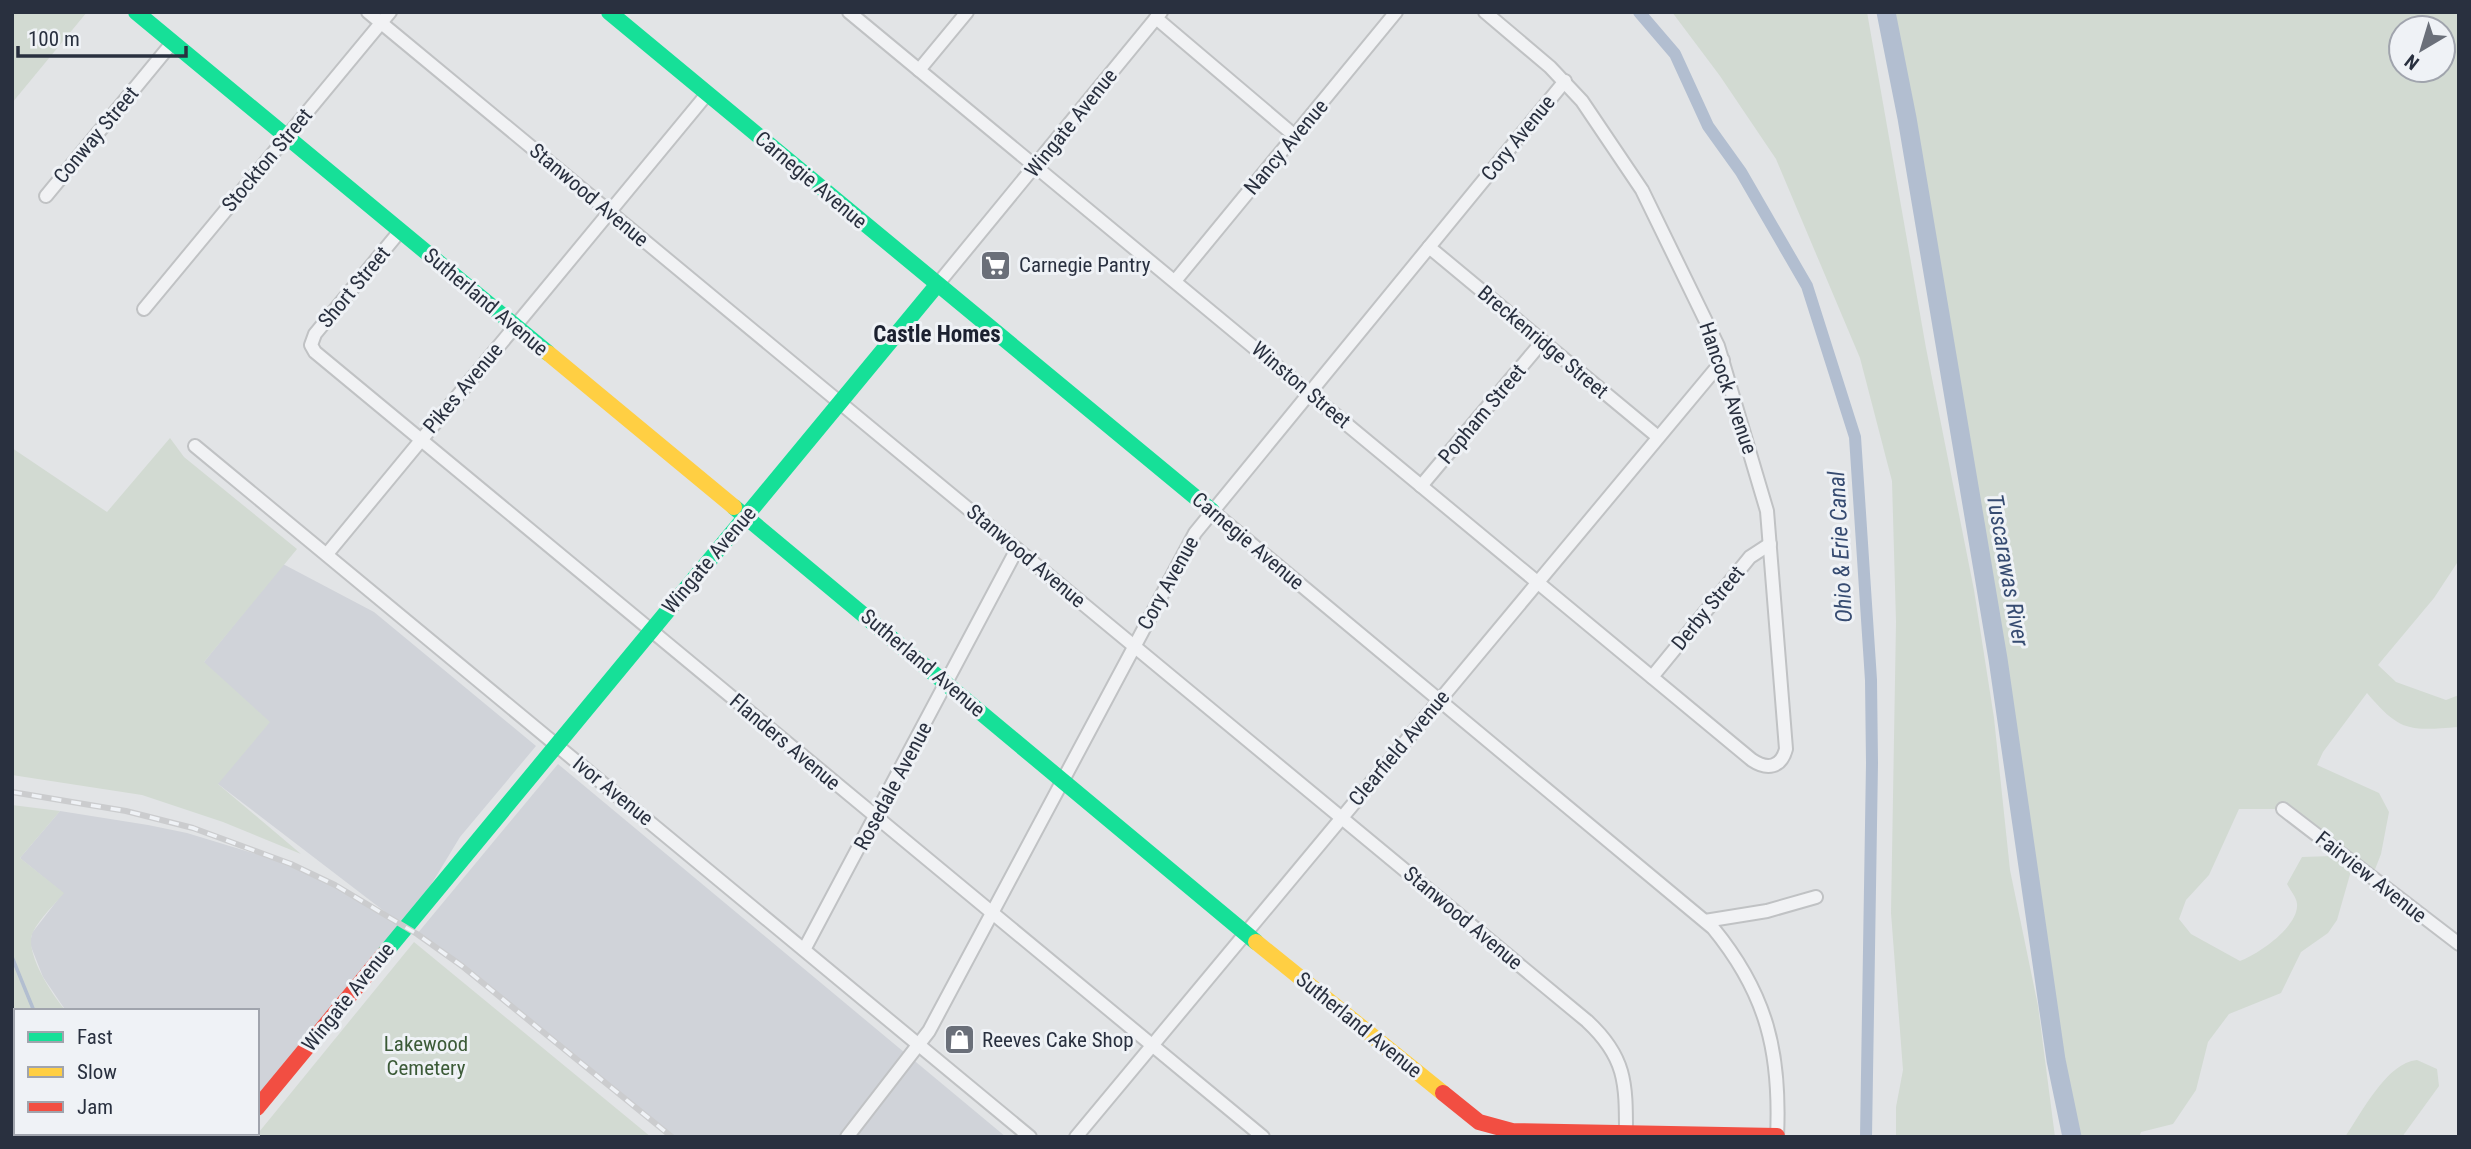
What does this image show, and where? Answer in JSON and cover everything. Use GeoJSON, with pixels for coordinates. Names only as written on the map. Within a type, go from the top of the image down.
{"type":"FeatureCollection","features":[{"type":"Feature","properties":{"kind":"street","name":"Sutherland Avenue"},"geometry":{"type":"LineString","coordinates":[[136,12],[1065,780],[1245,933],[1479,1122],[1512,1131],[1777,1136]]}},
{"type":"Feature","properties":{"kind":"street","name":"Stanwood Avenue"},"geometry":{"type":"LineString","coordinates":[[368,12],[1605,1038],[1616,1054],[1625,1082],[1626,1133]]}},
{"type":"Feature","properties":{"kind":"street","name":"Stockton Street"},"geometry":{"type":"LineString","coordinates":[[144,309],[390,12]]}},
{"type":"Feature","properties":{"kind":"street","name":"Carnegie Avenue"},"geometry":{"type":"LineString","coordinates":[[609,12],[1705,921],[1742,968],[1769,1029],[1779,1080],[1777,1136]]}},
{"type":"Feature","properties":{"kind":"street","name":"Winston Street"},"geometry":{"type":"LineString","coordinates":[[849,12],[1752,761]]}},
{"type":"Feature","properties":{"kind":"street"},"geometry":{"type":"LineString","coordinates":[[919,70],[967,12]]}},
{"type":"Feature","properties":{"kind":"street","name":"Nancy Avenue"},"geometry":{"type":"LineString","coordinates":[[1175,281],[1396,12]]}},
{"type":"Feature","properties":{"kind":"street","name":"Hancock Avenue"},"geometry":{"type":"LineString","coordinates":[[1485,12],[1565,81],[1642,190],[1723,360],[1764,498],[1786,749],[1781,761],[1773,766],[1765,767],[1752,761]]}},
{"type":"Feature","properties":{"kind":"street"},"geometry":{"type":"LineString","coordinates":[[1159,15],[1295,136]]}},
{"type":"Feature","properties":{"kind":"street","name":"Wingate Avenue"},"geometry":{"type":"LineString","coordinates":[[259,1106],[1159,15]]}},
{"type":"Feature","properties":{"kind":"street","name":"Conway Street"},"geometry":{"type":"LineString","coordinates":[[46,196],[172,43]]}},
{"type":"Feature","properties":{"kind":"street","name":"Cory Avenue"},"geometry":{"type":"LineString","coordinates":[[847,1137],[918,1046],[993,914],[1195,533],[1565,81]]}},
{"type":"Feature","properties":{"kind":"street","name":"Pikes Avenue"},"geometry":{"type":"LineString","coordinates":[[327,554],[707,94]]}},
{"type":"Feature","properties":{"kind":"street","name":"Short Street"},"geometry":{"type":"LineString","coordinates":[[311,345],[315,334],[400,231]]}},
{"type":"Feature","properties":{"kind":"street","name":"Breckenridge Street"},"geometry":{"type":"LineString","coordinates":[[1429,247],[1658,437]]}},
{"type":"Feature","properties":{"kind":"street","name":"Popham Street"},"geometry":{"type":"LineString","coordinates":[[1421,486],[1542,342]]}},
{"type":"Feature","properties":{"kind":"street","name":"Flanders Avenue"},"geometry":{"type":"LineString","coordinates":[[311,345],[319,356],[1262,1137]]}},
{"type":"Feature","properties":{"kind":"street","name":"Clearfield Avenue"},"geometry":{"type":"LineString","coordinates":[[1076,1137],[1723,360]]}},
{"type":"Feature","properties":{"kind":"street","name":"Ivor Avenue"},"geometry":{"type":"LineString","coordinates":[[195,446],[805,948],[918,1046],[1030,1137]]}},
{"type":"Feature","properties":{"kind":"street","name":"Derby Street"},"geometry":{"type":"LineString","coordinates":[[1652,677],[1749,557],[1770,544]]}},
{"type":"Feature","properties":{"kind":"street","name":"Rosedale Avenue"},"geometry":{"type":"LineString","coordinates":[[805,948],[877,819],[1017,549]]}},
{"type":"Feature","properties":{"kind":"street","name":"Fairview Avenue"},"geometry":{"type":"LineString","coordinates":[[2283,809],[2459,944]]}},
{"type":"Feature","properties":{"kind":"street"},"geometry":{"type":"LineString","coordinates":[[1705,921],[1767,911],[1816,897]]}},
{"type":"Feature","properties":{"kind":"shaded area"},"geometry":{"type":"Polygon","coordinates":[[[283,564],[374,612],[536,746],[460,837],[406,926],[259,1105],[259,1009],[65,1009],[43,977],[30,944],[32,933],[63,893],[20,858],[60,811],[187,833],[296,866],[397,921],[218,784],[204,662],[283,564]]]}},
{"type":"Feature","properties":{"kind":"shaded area"},"geometry":{"type":"Polygon","coordinates":[[[558,764],[1006,1137],[674,1137],[417,934],[558,764]]]}},
{"type":"Feature","properties":{"kind":"green space"},"geometry":{"type":"Polygon","coordinates":[[[12,12],[87,12],[12,103],[12,12]]]}},
{"type":"Feature","properties":{"kind":"green space"},"geometry":{"type":"Polygon","coordinates":[[[1672,12],[1867,12],[1926,348],[1974,590],[1994,718],[2010,870],[2038,1006],[2055,1137],[1896,1137],[1896,1107],[1903,1070],[1891,913],[1896,622],[1892,481],[1860,358],[1776,159],[1720,76],[1672,12]]]}},
{"type":"Feature","properties":{"kind":"green space"},"geometry":{"type":"Polygon","coordinates":[[[1886,12],[2459,12],[2459,560],[2434,598],[2378,665],[2396,682],[2446,700],[2459,695],[2459,727],[2428,729],[2407,726],[2388,715],[2367,693],[2323,752],[2317,765],[2379,793],[2389,812],[2381,854],[2372,877],[2283,809],[2239,809],[2209,875],[2186,900],[2179,919],[2191,934],[2240,961],[2256,953],[2284,931],[2296,913],[2297,902],[2287,884],[2302,857],[2332,856],[2351,871],[2337,920],[2328,933],[2301,952],[2281,993],[2229,1014],[2208,1042],[2196,1090],[2173,1124],[2141,1132],[2139,1137],[2075,1137],[1907,118],[1886,12]]]}},
{"type":"Feature","properties":{"kind":"green space"},"geometry":{"type":"Polygon","coordinates":[[[170,438],[184,457],[297,549],[204,662],[270,722],[218,784],[301,854],[223,822],[142,795],[12,775],[12,448],[107,512],[170,438]]]}},
{"type":"Feature","properties":{"kind":"green space"},"geometry":{"type":"Polygon","coordinates":[[[12,805],[60,811],[20,858],[64,893],[39,922],[31,940],[41,973],[64,1009],[14,1009],[14,1135],[173,1137],[12,1137],[12,805]]]}},
{"type":"Feature","properties":{"kind":"green space","name":"Lakewood Cemetery"},"geometry":{"type":"Polygon","coordinates":[[[414,942],[651,1137],[255,1137],[414,942]]]}},
{"type":"Feature","properties":{"kind":"green space"},"geometry":{"type":"Polygon","coordinates":[[[2417,1060],[2437,1069],[2439,1086],[2402,1137],[2345,1137],[2385,1079],[2406,1063],[2417,1060]]]}},
{"type":"Feature","properties":{"kind":"waterway","name":"Ohio & Erie Canal"},"geometry":{"type":"LineString","coordinates":[[1639,12],[1675,54],[1708,126],[1741,172],[1807,286],[1855,437],[1871,680],[1866,1137]]}},
{"type":"Feature","properties":{"kind":"waterway","name":"Tuscarawas River"},"geometry":{"type":"LineString","coordinates":[[1886,12],[1907,118],[1998,659],[2056,1060],[2072,1137]]}},
{"type":"Feature","properties":{"kind":"waterway"},"geometry":{"type":"LineString","coordinates":[[12,957],[33,1009]]}},
{"type":"Feature","properties":{"kind":"railway"},"geometry":{"type":"LineString","coordinates":[[12,792],[126,811],[193,828],[291,864],[335,885],[417,934],[462,966],[672,1137]]}},
{"type":"Feature","properties":{"kind":"traffic: fast"},"geometry":{"type":"LineString","coordinates":[[136,12],[548,353]]}},
{"type":"Feature","properties":{"kind":"traffic: fast"},"geometry":{"type":"LineString","coordinates":[[609,12],[1212,511]]}},
{"type":"Feature","properties":{"kind":"traffic: fast"},"geometry":{"type":"LineString","coordinates":[[384,954],[937,285]]}},
{"type":"Feature","properties":{"kind":"traffic: fast"},"geometry":{"type":"LineString","coordinates":[[734,507],[1256,942]]}},
{"type":"Feature","properties":{"kind":"traffic: slow"},"geometry":{"type":"LineString","coordinates":[[548,353],[734,507]]}},
{"type":"Feature","properties":{"kind":"traffic: slow"},"geometry":{"type":"LineString","coordinates":[[1256,942],[1443,1093]]}},
{"type":"Feature","properties":{"kind":"traffic: jam"},"geometry":{"type":"LineString","coordinates":[[259,1106],[384,954]]}},
{"type":"Feature","properties":{"kind":"traffic: jam"},"geometry":{"type":"LineString","coordinates":[[1443,1093],[1479,1122],[1512,1131],[1777,1136]]}},
{"type":"Feature","properties":{"kind":"place","name":"Carnegie Pantry"},"geometry":{"type":"Point","coordinates":[996,265]}},
{"type":"Feature","properties":{"kind":"place","name":"Reeves Cake Shop"},"geometry":{"type":"Point","coordinates":[959,1040]}},
{"type":"Feature","properties":{"kind":"district","name":"Castle Homes"},"geometry":{"type":"Point","coordinates":[937,334]}}]}
